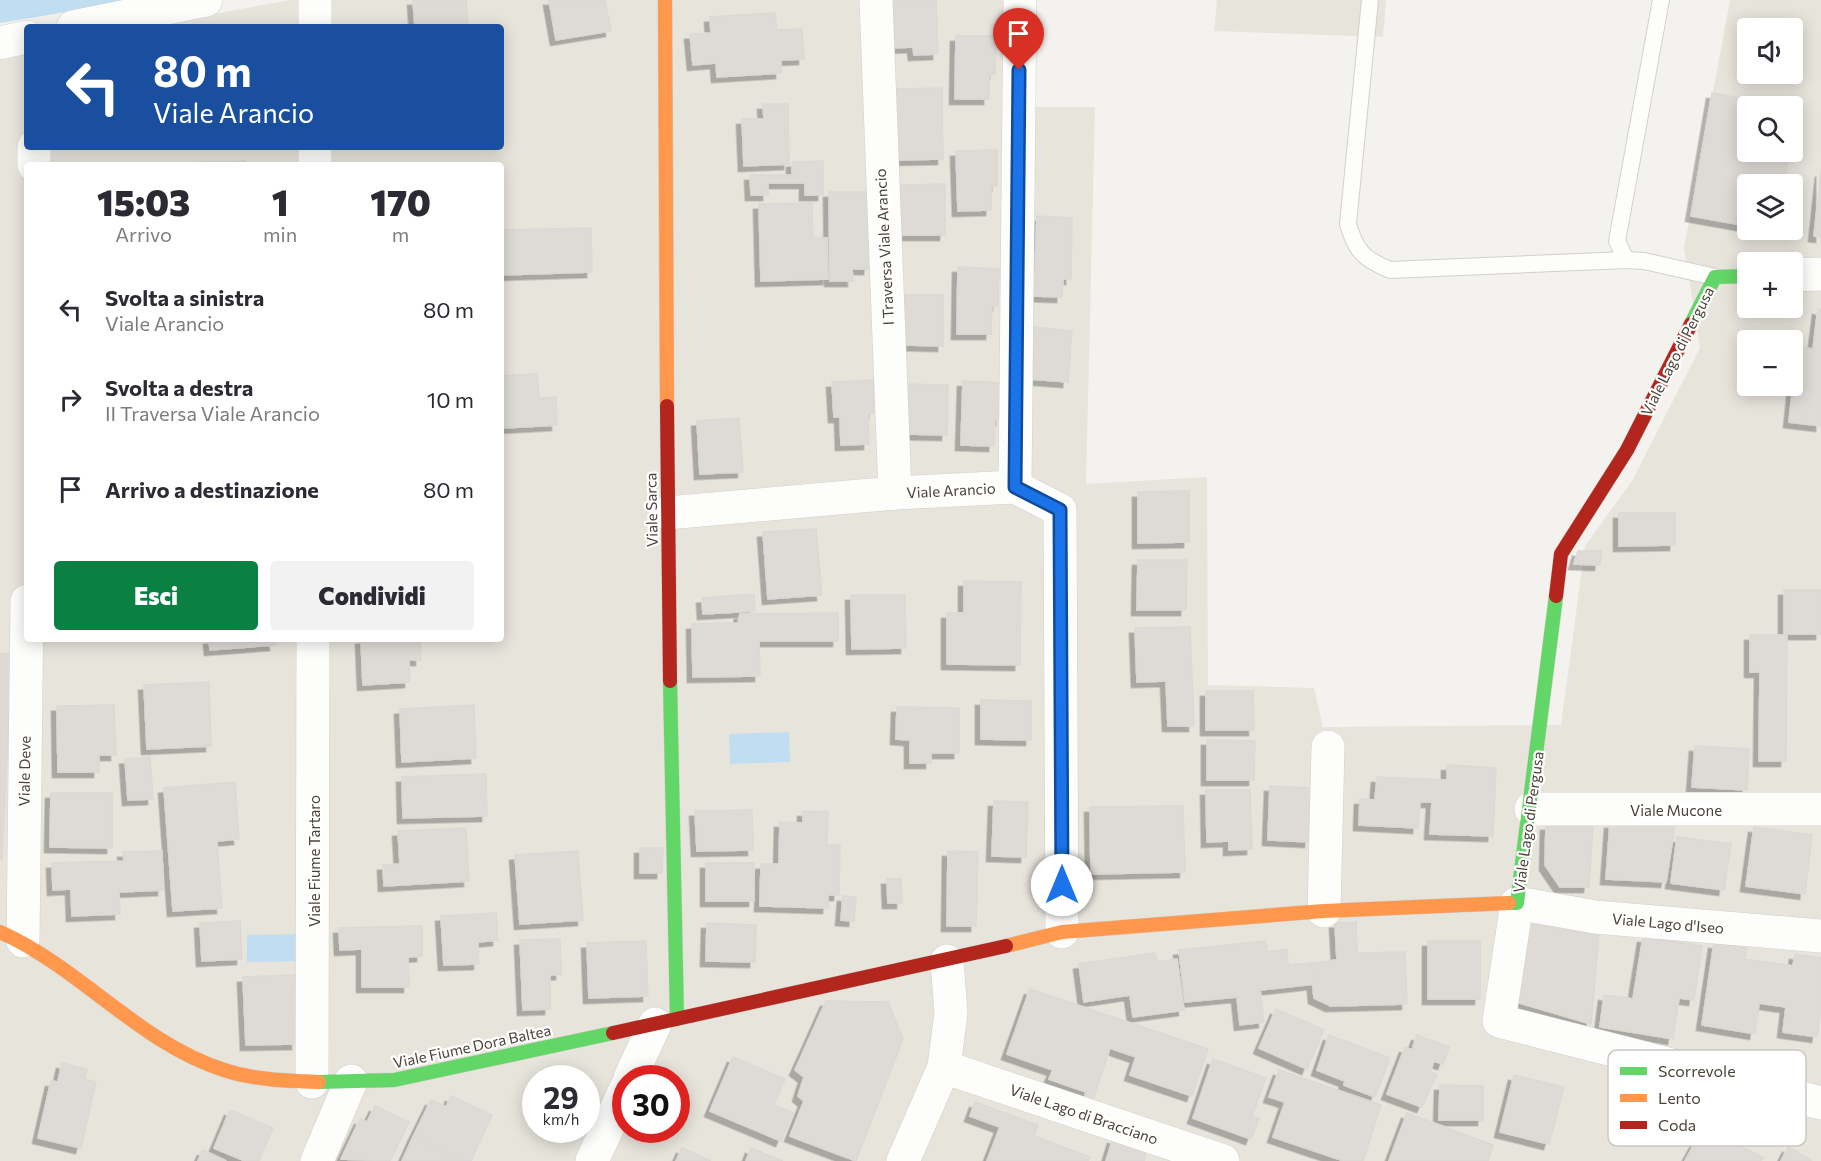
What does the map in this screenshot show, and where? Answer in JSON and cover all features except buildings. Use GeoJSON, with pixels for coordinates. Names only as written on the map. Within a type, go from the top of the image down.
{"type":"FeatureCollection","features":[{"type":"Feature","properties":{"kind":"street"},"geometry":{"type":"LineString","coordinates":[[89,24],[206,0]]}},
{"type":"Feature","properties":{"kind":"street"},"geometry":{"type":"LineString","coordinates":[[315,0],[315,24]]}},
{"type":"Feature","properties":{"kind":"street","name":"Viale Sarca"},"geometry":{"type":"LineString","coordinates":[[665,0],[666,1021]]}},
{"type":"Feature","properties":{"kind":"street","name":"I Traversa Viale Arancio"},"geometry":{"type":"LineString","coordinates":[[876,0],[896,493]]}},
{"type":"Feature","properties":{"kind":"street"},"geometry":{"type":"LineString","coordinates":[[1015,487],[1020,0]]}},
{"type":"Feature","properties":{"kind":"street"},"geometry":{"type":"LineString","coordinates":[[0,43],[24,38]]}},
{"type":"Feature","properties":{"kind":"street"},"geometry":{"type":"LineString","coordinates":[[1803,275],[1821,274]]}},
{"type":"Feature","properties":{"kind":"street","name":"Viale Lago di Pergusa"},"geometry":{"type":"LineString","coordinates":[[947,961],[1062,932],[1324,910],[1517,903],[1531,810],[1561,554],[1627,450],[1715,277],[1737,276]]}},
{"type":"Feature","properties":{"kind":"street","name":"Viale Arancio"},"geometry":{"type":"LineString","coordinates":[[667,513],[896,493],[1015,487],[1060,510],[1062,932]]}},
{"type":"Feature","properties":{"kind":"street","name":"Viale Deve"},"geometry":{"type":"LineString","coordinates":[[12,936],[25,642]]}},
{"type":"Feature","properties":{"kind":"street","name":"Viale Fiume Tartaro"},"geometry":{"type":"LineString","coordinates":[[312,1082],[314,642]]}},
{"type":"Feature","properties":{"kind":"street"},"geometry":{"type":"LineString","coordinates":[[1324,910],[1328,747]]}},
{"type":"Feature","properties":{"kind":"street","name":"Viale Mucone"},"geometry":{"type":"LineString","coordinates":[[1531,810],[1821,809]]}},
{"type":"Feature","properties":{"kind":"street"},"geometry":{"type":"LineString","coordinates":[[1517,903],[1499,1021],[1613,1050]]}},
{"type":"Feature","properties":{"kind":"street","name":"Viale Lago d'Iseo"},"geometry":{"type":"LineString","coordinates":[[1517,903],[1595,916],[1821,936]]}},
{"type":"Feature","properties":{"kind":"street","name":"Viale Fiume Dora Baltea"},"geometry":{"type":"LineString","coordinates":[[12,936],[128,1018],[194,1057],[237,1074],[312,1082],[394,1080],[947,961]]}},
{"type":"Feature","properties":{"kind":"street"},"geometry":{"type":"LineString","coordinates":[[903,1161],[944,1067],[951,1013],[947,961]]}},
{"type":"Feature","properties":{"kind":"street"},"geometry":{"type":"LineString","coordinates":[[638,1065],[666,1021]]}},
{"type":"Feature","properties":{"kind":"street","name":"Viale Lago di Bracciano"},"geometry":{"type":"LineString","coordinates":[[944,1067],[1223,1161]]}},
{"type":"Feature","properties":{"kind":"street"},"geometry":{"type":"LineString","coordinates":[[317,1161],[351,1081]]}},
{"type":"Feature","properties":{"kind":"street"},"geometry":{"type":"LineString","coordinates":[[1806,1099],[1821,1103]]}},
{"type":"Feature","properties":{"kind":"street"},"geometry":{"type":"LineString","coordinates":[[592,1161],[612,1118]]}},
{"type":"Feature","properties":{"kind":"lane"},"geometry":{"type":"LineString","coordinates":[[1370,0],[1348,224],[1353,243],[1367,260],[1390,270],[1626,260],[1644,261],[1715,277]]}},
{"type":"Feature","properties":{"kind":"lane"},"geometry":{"type":"LineString","coordinates":[[1626,260],[1617,242],[1661,0]]}},
{"type":"Feature","properties":{"kind":"shaded area"},"geometry":{"type":"Polygon","coordinates":[[[290,0],[1010,0],[1010,107],[1095,107],[1086,484],[1207,477],[1208,685],[1314,688],[1323,727],[1561,725],[1585,546],[1632,481],[1700,348],[1684,248],[1730,0],[1821,0],[1821,1161],[0,1161],[0,56],[24,50],[24,150],[504,150],[504,24],[158,24],[290,0]]]}},
{"type":"Feature","properties":{"kind":"shaded area"},"geometry":{"type":"Polygon","coordinates":[[[1217,0],[1386,0],[1383,37],[1214,31],[1217,0]]]}},
{"type":"Feature","properties":{"kind":"water"},"geometry":{"type":"Polygon","coordinates":[[[0,0],[137,0],[0,23],[0,0]]]}},
{"type":"Feature","properties":{"kind":"water"},"geometry":{"type":"Polygon","coordinates":[[[789,732],[790,762],[730,764],[729,734],[789,732]]]}},
{"type":"Feature","properties":{"kind":"water"},"geometry":{"type":"Polygon","coordinates":[[[303,934],[304,961],[247,962],[247,935],[303,934]]]}},
{"type":"Feature","properties":{"kind":"traffic: fast"},"geometry":{"type":"LineString","coordinates":[[1691,324],[1715,277],[1737,276]]}},
{"type":"Feature","properties":{"kind":"traffic: fast"},"geometry":{"type":"LineString","coordinates":[[1509,903],[1517,903],[1556,596]]}},
{"type":"Feature","properties":{"kind":"traffic: fast"},"geometry":{"type":"LineString","coordinates":[[670,681],[677,1019]]}},
{"type":"Feature","properties":{"kind":"traffic: fast"},"geometry":{"type":"LineString","coordinates":[[319,1082],[394,1080],[613,1033]]}},
{"type":"Feature","properties":{"kind":"traffic: slow"},"geometry":{"type":"LineString","coordinates":[[665,0],[667,406]]}},
{"type":"Feature","properties":{"kind":"traffic: slow"},"geometry":{"type":"LineString","coordinates":[[1006,946],[1062,932],[1324,911],[1509,903]]}},
{"type":"Feature","properties":{"kind":"traffic: slow"},"geometry":{"type":"LineString","coordinates":[[0,932],[57,965],[137,1024],[193,1058],[247,1076],[319,1082]]}},
{"type":"Feature","properties":{"kind":"traffic: jam"},"geometry":{"type":"LineString","coordinates":[[1556,596],[1561,554],[1627,450],[1691,324]]}},
{"type":"Feature","properties":{"kind":"traffic: jam"},"geometry":{"type":"LineString","coordinates":[[667,406],[670,681]]}},
{"type":"Feature","properties":{"kind":"traffic: jam"},"geometry":{"type":"LineString","coordinates":[[613,1033],[1006,946]]}},
{"type":"Feature","properties":{"kind":"route"},"geometry":{"type":"LineString","coordinates":[[1019,70],[1015,487],[1060,510],[1062,885]]}}]}
